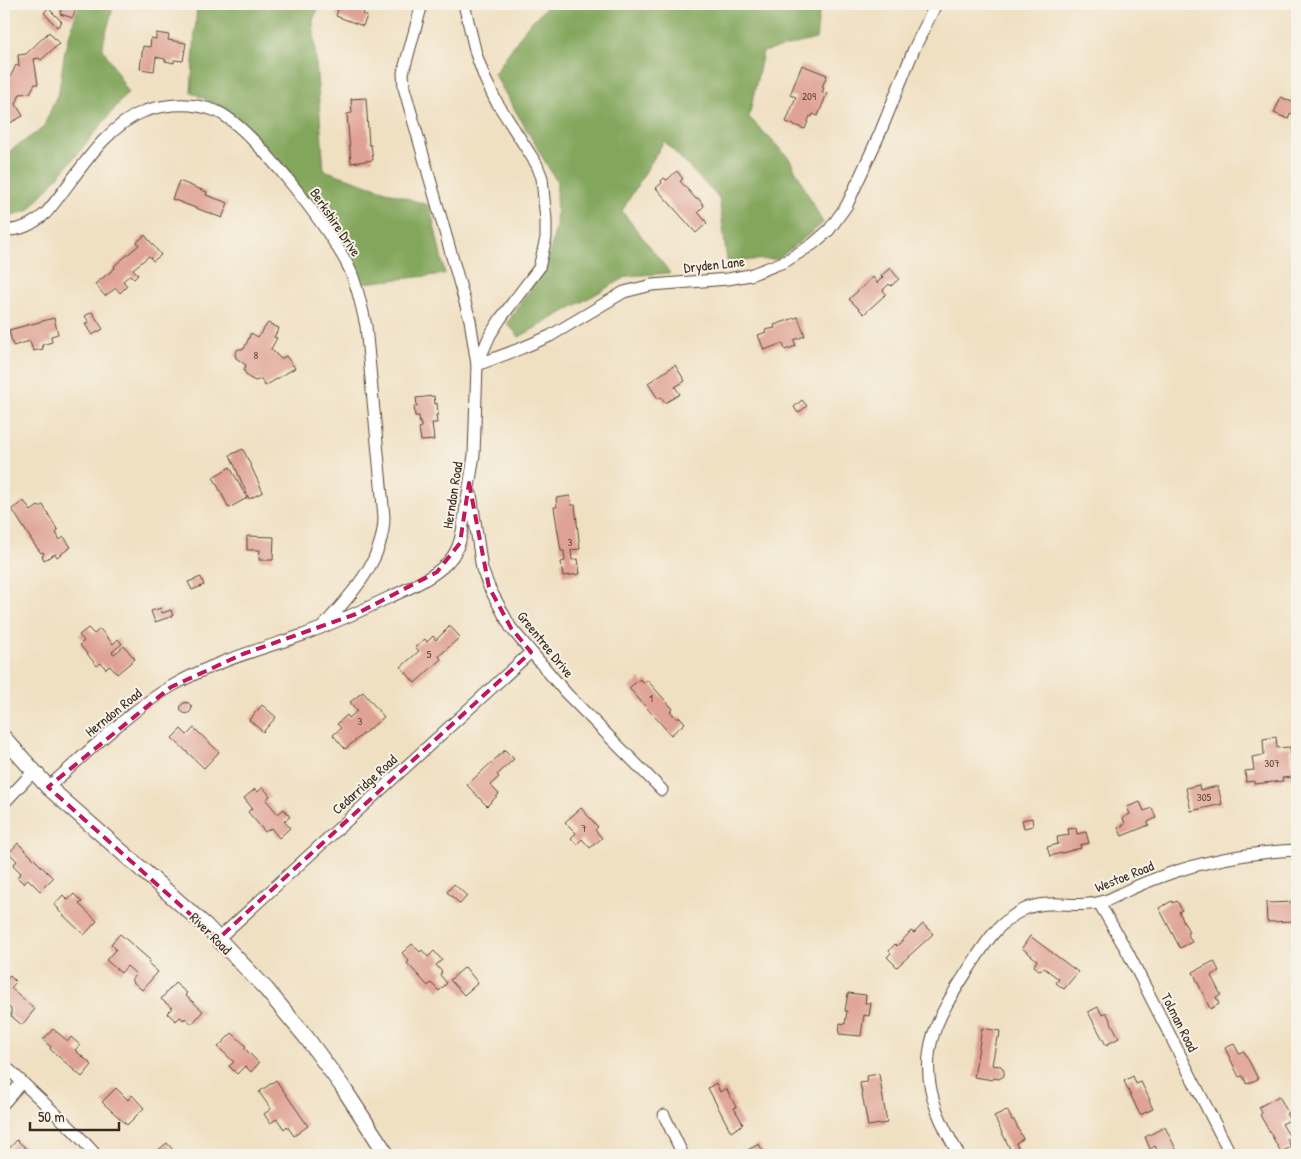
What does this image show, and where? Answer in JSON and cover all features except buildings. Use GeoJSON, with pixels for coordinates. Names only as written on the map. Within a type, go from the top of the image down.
{"type":"FeatureCollection","features":[{"type":"Feature","properties":{"kind":"main road","name":"River Road"},"geometry":{"type":"LineString","coordinates":[[4,738],[48,786],[218,938],[266,989],[306,1037],[342,1086],[387,1155]]}},
{"type":"Feature","properties":{"kind":"street"},"geometry":{"type":"LineString","coordinates":[[422,4],[403,73],[404,88],[470,320],[476,365]]}},
{"type":"Feature","properties":{"kind":"street","name":"Herndon Road"},"geometry":{"type":"LineString","coordinates":[[48,786],[141,708],[171,687],[196,673],[243,654],[304,634],[356,614],[398,594],[436,572],[448,562],[460,543],[474,455],[476,365],[490,335],[501,318],[539,268],[543,256],[546,220],[542,178],[537,165],[496,101],[485,79],[476,54],[464,4]]}},
{"type":"Feature","properties":{"kind":"street","name":"Dryden Lane"},"geometry":{"type":"LineString","coordinates":[[476,365],[550,336],[624,292],[652,285],[728,279],[750,275],[786,261],[813,244],[829,230],[847,205],[880,133],[917,42],[936,4]]}},
{"type":"Feature","properties":{"kind":"street","name":"Berkshire Drive"},"geometry":{"type":"LineString","coordinates":[[4,230],[22,228],[46,213],[99,145],[112,132],[145,111],[178,104],[201,106],[216,111],[236,124],[272,162],[315,214],[336,244],[350,270],[360,295],[368,335],[384,517],[382,540],[363,577],[346,601],[323,626]]}},
{"type":"Feature","properties":{"kind":"street","name":"Greentree Drive"},"geometry":{"type":"LineString","coordinates":[[469,483],[478,531],[479,555],[482,569],[489,588],[511,628],[566,692],[662,790]]}},
{"type":"Feature","properties":{"kind":"street","name":"Cedarridge Road"},"geometry":{"type":"LineString","coordinates":[[218,938],[531,652]]}},
{"type":"Feature","properties":{"kind":"street"},"geometry":{"type":"LineString","coordinates":[[4,803],[34,772]]}},
{"type":"Feature","properties":{"kind":"street","name":"Westoe Road"},"geometry":{"type":"LineString","coordinates":[[959,1155],[937,1111],[929,1078],[928,1063],[932,1035],[946,1004],[988,940],[1006,919],[1033,906],[1099,903],[1172,873],[1205,863],[1266,852],[1297,850]]}},
{"type":"Feature","properties":{"kind":"street","name":"Tolman Road"},"geometry":{"type":"LineString","coordinates":[[1099,903],[1127,951],[1231,1155]]}},
{"type":"Feature","properties":{"kind":"street"},"geometry":{"type":"LineString","coordinates":[[4,1066],[75,1132],[96,1155]]}},
{"type":"Feature","properties":{"kind":"street"},"geometry":{"type":"LineString","coordinates":[[4,1103],[21,1083]]}},
{"type":"Feature","properties":{"kind":"street"},"geometry":{"type":"LineString","coordinates":[[664,1115],[683,1155]]}},
{"type":"Feature","properties":{"kind":"highlighted area"},"geometry":{"type":"Polygon","coordinates":[[[469,483],[489,587],[511,628],[531,652],[218,939],[48,787],[171,687],[243,654],[356,614],[437,572],[460,543],[469,483]]]}},
{"type":"Feature","properties":{"kind":"green space"},"geometry":{"type":"Polygon","coordinates":[[[79,4],[114,4],[102,47],[128,92],[28,211],[4,217],[4,155],[43,128],[59,91],[65,50],[79,4]]]}},
{"type":"Feature","properties":{"kind":"green space"},"geometry":{"type":"Polygon","coordinates":[[[197,4],[320,4],[313,20],[324,170],[430,206],[445,274],[364,283],[277,158],[227,110],[191,92],[197,4]]]}},
{"type":"Feature","properties":{"kind":"green space"},"geometry":{"type":"Polygon","coordinates":[[[550,4],[820,4],[816,39],[763,52],[749,117],[789,158],[823,223],[778,259],[727,261],[719,198],[664,141],[622,211],[670,273],[628,276],[519,337],[507,323],[546,267],[556,227],[557,182],[494,74],[528,25],[550,4]]]}}]}
